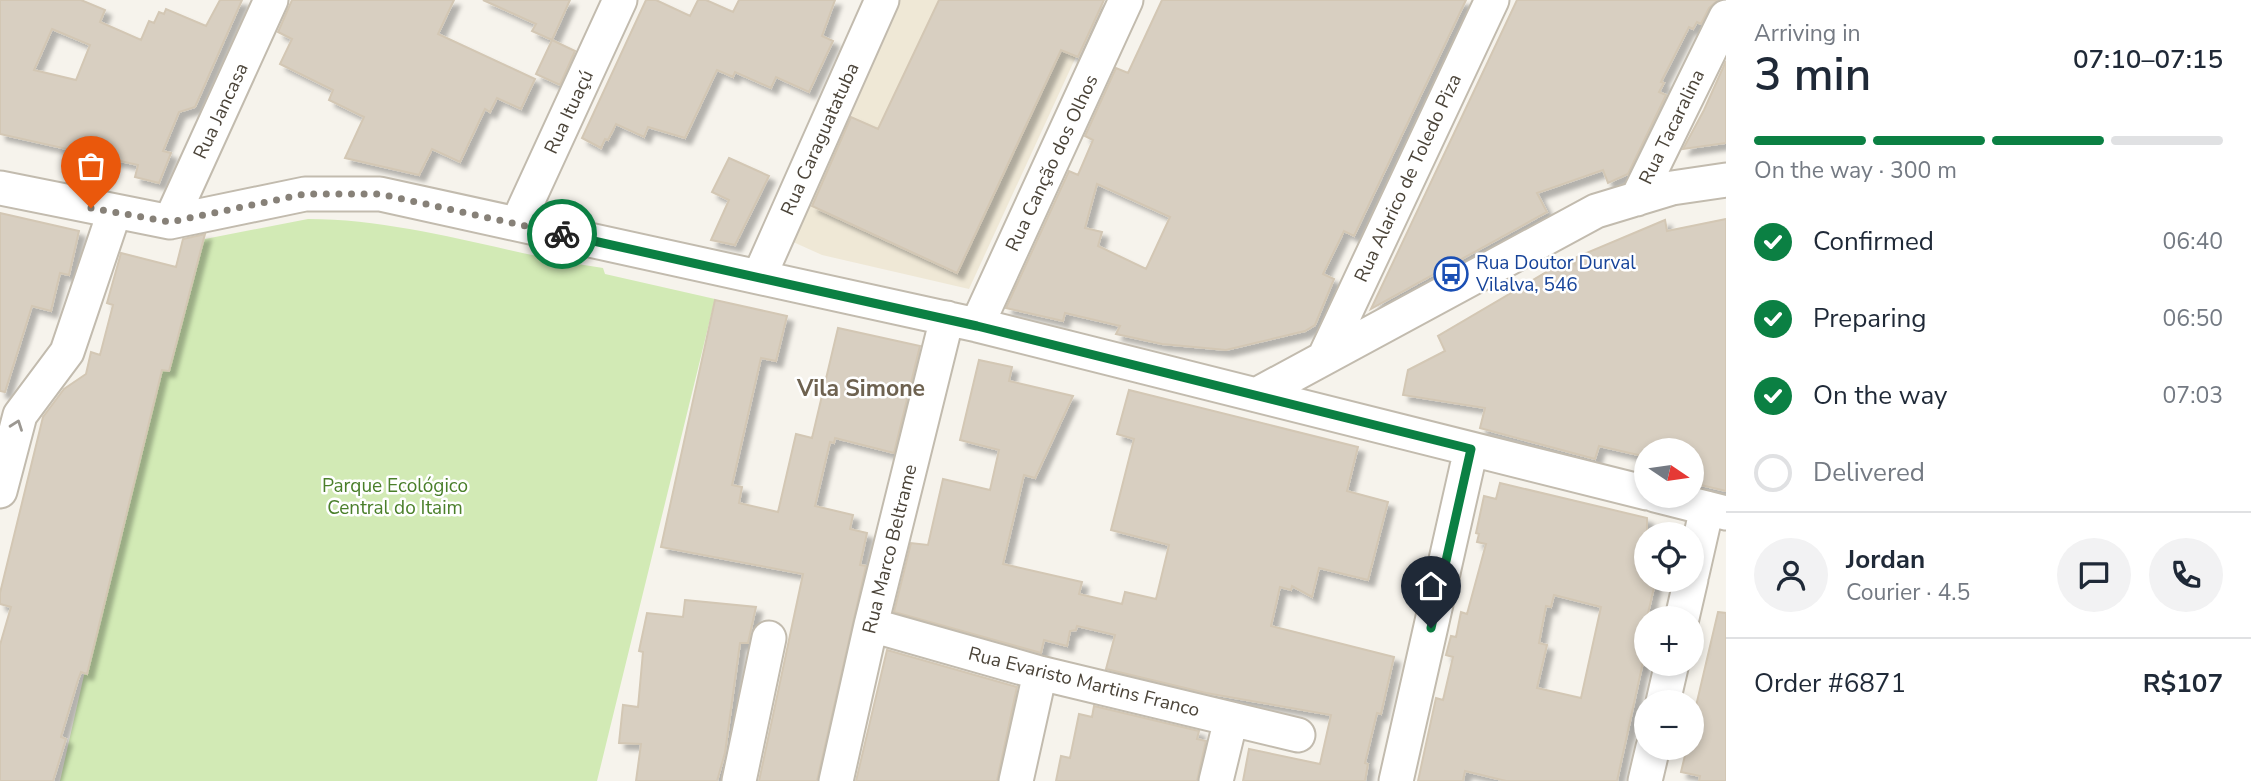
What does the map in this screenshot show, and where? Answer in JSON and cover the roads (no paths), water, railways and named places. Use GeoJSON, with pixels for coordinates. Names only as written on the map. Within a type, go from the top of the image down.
{"type":"FeatureCollection","features":[{"type":"Feature","properties":{"kind":"street","name":"Rua Jancasa"},"geometry":{"type":"LineString","coordinates":[[170,222],[271,0]]}},
{"type":"Feature","properties":{"kind":"street","name":"Rua Ituaçú"},"geometry":{"type":"LineString","coordinates":[[517,224],[620,0]]}},
{"type":"Feature","properties":{"kind":"street","name":"Rua Caraguatatuba"},"geometry":{"type":"LineString","coordinates":[[759,277],[882,0]]}},
{"type":"Feature","properties":{"kind":"street","name":"Rua Canção dos Olhos"},"geometry":{"type":"LineString","coordinates":[[962,322],[1126,0]]}},
{"type":"Feature","properties":{"kind":"street","name":"Rua Alarico de Toledo Piza"},"geometry":{"type":"LineString","coordinates":[[1325,356],[1492,0]]}},
{"type":"Feature","properties":{"kind":"street","name":"Rua Tacaralina"},"geometry":{"type":"LineString","coordinates":[[1637,199],[1726,17]]}},
{"type":"Feature","properties":{"kind":"street"},"geometry":{"type":"LineString","coordinates":[[1256,395],[1596,211],[1672,188],[1726,180]]}},
{"type":"Feature","properties":{"kind":"street"},"geometry":{"type":"LineString","coordinates":[[0,188],[114,213],[170,222],[305,194],[380,194],[962,322],[1634,490]]}},
{"type":"Feature","properties":{"kind":"street"},"geometry":{"type":"LineString","coordinates":[[0,491],[20,415],[67,352],[114,213]]}},
{"type":"Feature","properties":{"kind":"street","name":"Rua Marco Beltrame"},"geometry":{"type":"LineString","coordinates":[[836,781],[871,625],[962,322]]}},
{"type":"Feature","properties":{"kind":"street"},"geometry":{"type":"LineString","coordinates":[[1396,781],[1471,449]]}},
{"type":"Feature","properties":{"kind":"street"},"geometry":{"type":"LineString","coordinates":[[1704,544],[1716,511]]}},
{"type":"Feature","properties":{"kind":"street","name":"Rua Evaristo Martins Franco"},"geometry":{"type":"LineString","coordinates":[[871,625],[1040,673],[1298,735]]}},
{"type":"Feature","properties":{"kind":"street"},"geometry":{"type":"LineString","coordinates":[[738,781],[769,638]]}},
{"type":"Feature","properties":{"kind":"street"},"geometry":{"type":"LineString","coordinates":[[1016,781],[1040,673]]}},
{"type":"Feature","properties":{"kind":"street"},"geometry":{"type":"LineString","coordinates":[[1216,781],[1231,719]]}},
{"type":"Feature","properties":{"kind":"street"},"geometry":{"type":"LineString","coordinates":[[1645,781],[1650,760]]}},
{"type":"Feature","properties":{"kind":"place","name":"Rua Doutor Durval Vilalva, 546"},"geometry":{"type":"Point","coordinates":[1451,274]}},
{"type":"Feature","properties":{"kind":"district","name":"Vila Simone"},"geometry":{"type":"Point","coordinates":[861,388]}},
{"type":"Feature","properties":{"kind":"park label","name":"Parque Ecológico Central do Itaim"},"geometry":{"type":"Point","coordinates":[395,497]}}]}
